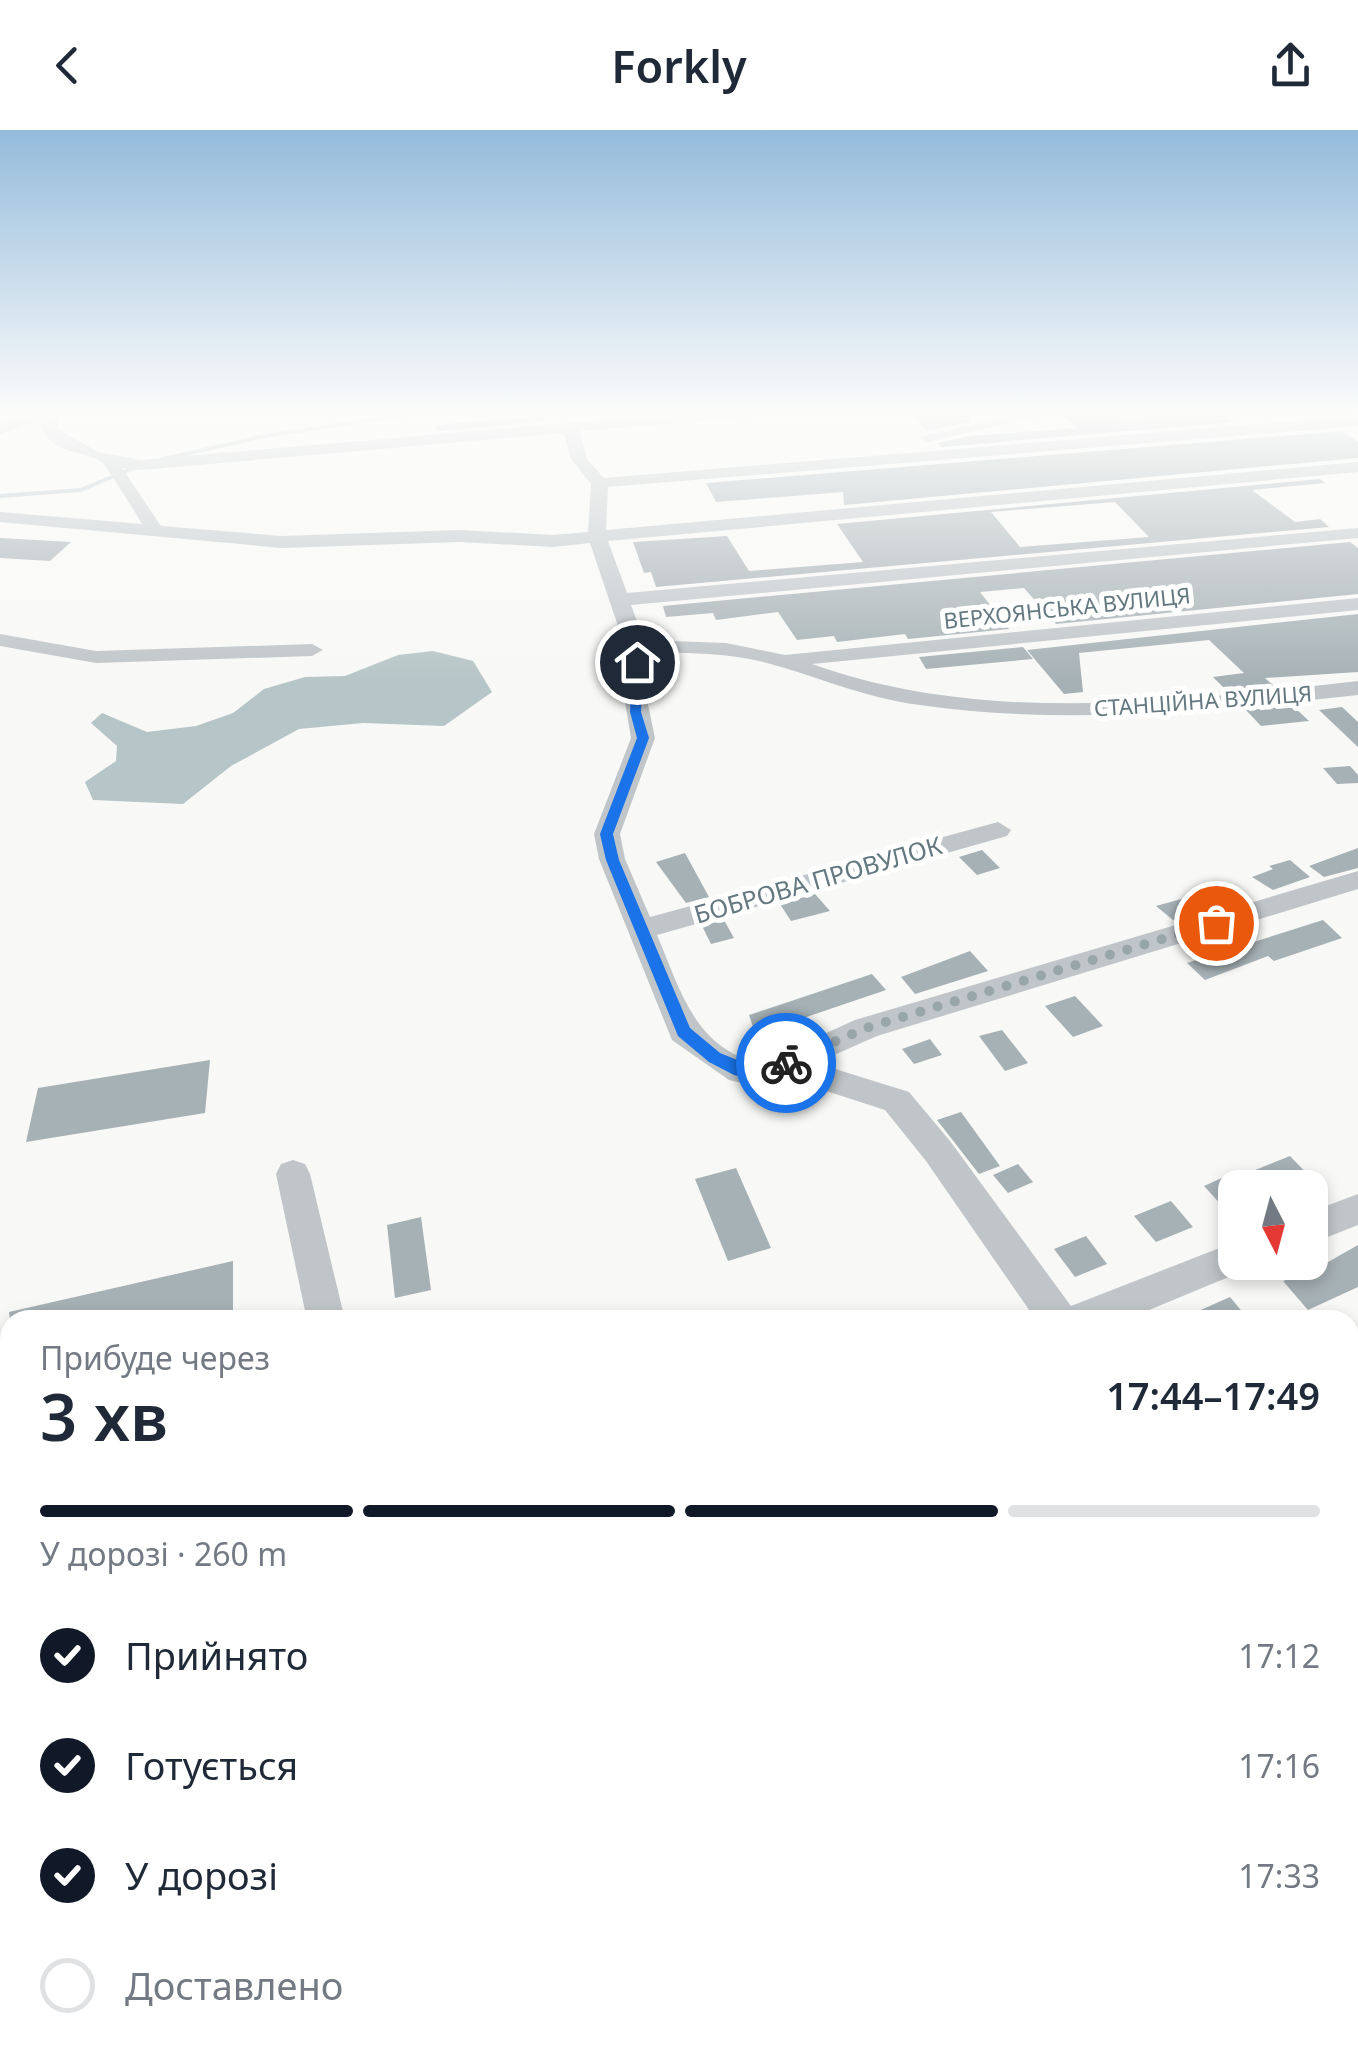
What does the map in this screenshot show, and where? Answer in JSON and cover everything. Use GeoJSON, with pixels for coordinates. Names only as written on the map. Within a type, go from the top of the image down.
{"type":"FeatureCollection","features":[{"type":"Feature","properties":{"kind":"street"},"geometry":{"type":"LineString","coordinates":[[141,502],[153,529]]}},
{"type":"Feature","properties":{"kind":"street"},"geometry":{"type":"LineString","coordinates":[[599,502],[597,537],[636,647],[636,712],[643,738],[607,834],[612,860],[683,1032],[714,1057],[740,1071],[764,1076],[782,1064],[866,1028],[1358,880]]}},
{"type":"Feature","properties":{"kind":"street"},"geometry":{"type":"LineString","coordinates":[[0,517],[282,542],[459,536],[553,542],[935,502]]}},
{"type":"Feature","properties":{"kind":"street"},"geometry":{"type":"LineString","coordinates":[[621,600],[1358,533]]}},
{"type":"Feature","properties":{"kind":"street","name":"ВЕРХОЯНСЬКА ВУЛИЦЯ"},"geometry":{"type":"LineString","coordinates":[[780,660],[1358,604]]}},
{"type":"Feature","properties":{"kind":"street"},"geometry":{"type":"LineString","coordinates":[[0,640],[96,657],[312,650]]}},
{"type":"Feature","properties":{"kind":"street","name":"СТАНЦІЙНА ВУЛИЦЯ"},"geometry":{"type":"LineString","coordinates":[[636,647],[722,648],[780,660],[829,679],[886,694],[1067,710],[1206,705],[1358,688]]}},
{"type":"Feature","properties":{"kind":"street","name":"БОБРОВА ПРОВУЛОК"},"geometry":{"type":"LineString","coordinates":[[639,930],[998,830]]}},
{"type":"Feature","properties":{"kind":"street"},"geometry":{"type":"LineString","coordinates":[[782,1064],[898,1101],[1051,1310]]}},
{"type":"Feature","properties":{"kind":"street"},"geometry":{"type":"LineString","coordinates":[[293,1174],[324,1310]]}},
{"type":"Feature","properties":{"kind":"street"},"geometry":{"type":"LineString","coordinates":[[1328,1221],[1358,1209]]}},
{"type":"Feature","properties":{"kind":"street"},"geometry":{"type":"LineString","coordinates":[[1105,1310],[1218,1265]]}},
{"type":"Feature","properties":{"kind":"shaded area"},"geometry":{"type":"Polygon","coordinates":[[[433,651],[473,661],[492,692],[444,726],[363,723],[299,729],[231,766],[183,804],[93,800],[85,782],[116,761],[117,746],[91,723],[102,713],[147,732],[196,726],[233,713],[264,689],[305,677],[345,676],[398,655],[433,651]]]}},
{"type":"Feature","properties":{"kind":"building"},"geometry":{"type":"Polygon","coordinates":[[[1072,502],[1114,502],[991,512],[1020,547],[1149,537],[1115,502],[1268,502],[1295,522],[1320,519],[1329,527],[656,587],[651,572],[644,573],[633,542],[727,536],[749,571],[863,562],[837,524],[1072,502]]]}},
{"type":"Feature","properties":{"kind":"building"},"geometry":{"type":"Polygon","coordinates":[[[0,538],[71,542],[50,561],[0,558],[0,538]]]}},
{"type":"Feature","properties":{"kind":"building"},"geometry":{"type":"Polygon","coordinates":[[[1350,542],[1358,548],[1358,594],[1056,624],[1024,588],[980,592],[1009,629],[908,639],[905,634],[837,642],[834,636],[797,640],[778,612],[716,620],[713,613],[666,617],[663,606],[1350,542]]]}},
{"type":"Feature","properties":{"kind":"building"},"geometry":{"type":"Polygon","coordinates":[[[1358,614],[1358,672],[1265,678],[1274,686],[1227,691],[1213,677],[1244,673],[1209,640],[1079,653],[1083,692],[1064,694],[1027,650],[1358,614]]]}},
{"type":"Feature","properties":{"kind":"building"},"geometry":{"type":"Polygon","coordinates":[[[1023,647],[1033,659],[926,669],[919,657],[1023,647]]]}},
{"type":"Feature","properties":{"kind":"building"},"geometry":{"type":"Polygon","coordinates":[[[1293,706],[1309,721],[1261,726],[1246,710],[1293,706]]]}},
{"type":"Feature","properties":{"kind":"building"},"geometry":{"type":"Polygon","coordinates":[[[1342,707],[1358,722],[1358,747],[1319,710],[1342,707]]]}},
{"type":"Feature","properties":{"kind":"building"},"geometry":{"type":"Polygon","coordinates":[[[1350,766],[1358,775],[1358,783],[1337,784],[1323,768],[1350,766]]]}},
{"type":"Feature","properties":{"kind":"building"},"geometry":{"type":"Polygon","coordinates":[[[1358,848],[1358,868],[1324,877],[1309,866],[1358,848]]]}},
{"type":"Feature","properties":{"kind":"building"},"geometry":{"type":"Polygon","coordinates":[[[982,850],[1000,868],[977,875],[959,857],[982,850]]]}},
{"type":"Feature","properties":{"kind":"building"},"geometry":{"type":"Polygon","coordinates":[[[685,853],[709,897],[686,903],[656,862],[685,853]]]}},
{"type":"Feature","properties":{"kind":"building"},"geometry":{"type":"Polygon","coordinates":[[[1290,860],[1310,877],[1273,890],[1252,877],[1273,869],[1269,866],[1290,860]]]}},
{"type":"Feature","properties":{"kind":"building"},"geometry":{"type":"Polygon","coordinates":[[[1218,889],[1222,901],[1173,920],[1156,906],[1218,889]]]}},
{"type":"Feature","properties":{"kind":"building"},"geometry":{"type":"Polygon","coordinates":[[[815,894],[830,911],[791,921],[780,904],[815,894]]]}},
{"type":"Feature","properties":{"kind":"building"},"geometry":{"type":"Polygon","coordinates":[[[724,920],[734,938],[711,944],[702,926],[724,920]]]}},
{"type":"Feature","properties":{"kind":"building"},"geometry":{"type":"Polygon","coordinates":[[[1323,920],[1342,938],[1274,961],[1268,956],[1205,980],[1187,963],[1323,920]]]}},
{"type":"Feature","properties":{"kind":"building"},"geometry":{"type":"Polygon","coordinates":[[[970,951],[988,971],[915,994],[901,977],[970,951]]]}},
{"type":"Feature","properties":{"kind":"building"},"geometry":{"type":"Polygon","coordinates":[[[872,974],[886,990],[774,1028],[772,1025],[754,1030],[749,1015],[872,974]]]}},
{"type":"Feature","properties":{"kind":"building"},"geometry":{"type":"Polygon","coordinates":[[[1075,996],[1103,1026],[1073,1037],[1045,1006],[1075,996]]]}},
{"type":"Feature","properties":{"kind":"building"},"geometry":{"type":"Polygon","coordinates":[[[1002,1030],[1028,1063],[1005,1071],[979,1036],[1002,1030]]]}},
{"type":"Feature","properties":{"kind":"building"},"geometry":{"type":"Polygon","coordinates":[[[930,1039],[942,1055],[914,1064],[902,1049],[930,1039]]]}},
{"type":"Feature","properties":{"kind":"building"},"geometry":{"type":"Polygon","coordinates":[[[210,1060],[205,1113],[26,1142],[38,1088],[210,1060]]]}},
{"type":"Feature","properties":{"kind":"building"},"geometry":{"type":"Polygon","coordinates":[[[961,1112],[1000,1166],[979,1174],[937,1120],[961,1112]]]}},
{"type":"Feature","properties":{"kind":"building"},"geometry":{"type":"Polygon","coordinates":[[[1290,1156],[1303,1170],[1255,1170],[1290,1156]]]}},
{"type":"Feature","properties":{"kind":"building"},"geometry":{"type":"Polygon","coordinates":[[[1018,1164],[1033,1182],[1008,1193],[993,1175],[1018,1164]]]}},
{"type":"Feature","properties":{"kind":"building"},"geometry":{"type":"Polygon","coordinates":[[[736,1168],[771,1248],[728,1261],[695,1179],[736,1168]]]}},
{"type":"Feature","properties":{"kind":"building"},"geometry":{"type":"Polygon","coordinates":[[[1218,1180],[1218,1201],[1204,1186],[1218,1180]]]}},
{"type":"Feature","properties":{"kind":"building"},"geometry":{"type":"Polygon","coordinates":[[[1171,1201],[1193,1227],[1156,1242],[1134,1216],[1171,1201]]]}},
{"type":"Feature","properties":{"kind":"building"},"geometry":{"type":"Polygon","coordinates":[[[421,1217],[431,1290],[395,1298],[387,1225],[421,1217]]]}},
{"type":"Feature","properties":{"kind":"building"},"geometry":{"type":"Polygon","coordinates":[[[1086,1236],[1107,1264],[1075,1277],[1054,1249],[1086,1236]]]}},
{"type":"Feature","properties":{"kind":"building"},"geometry":{"type":"Polygon","coordinates":[[[1358,1245],[1358,1287],[1308,1310],[1283,1281],[1328,1280],[1328,1262],[1358,1245]]]}},
{"type":"Feature","properties":{"kind":"building"},"geometry":{"type":"Polygon","coordinates":[[[233,1261],[233,1310],[18,1310],[233,1261]]]}},
{"type":"Feature","properties":{"kind":"building"},"geometry":{"type":"Polygon","coordinates":[[[1230,1297],[1241,1310],[1201,1310],[1230,1297]]]}},
{"type":"Feature","properties":{"kind":"way so far"},"geometry":{"type":"LineString","coordinates":[[786,1063],[866,1028],[1216,923]]}},
{"type":"Feature","properties":{"kind":"route"},"geometry":{"type":"LineString","coordinates":[[637,662],[634,690],[643,738],[607,834],[612,860],[683,1032],[714,1057],[740,1071],[764,1076],[786,1063]]}}]}
